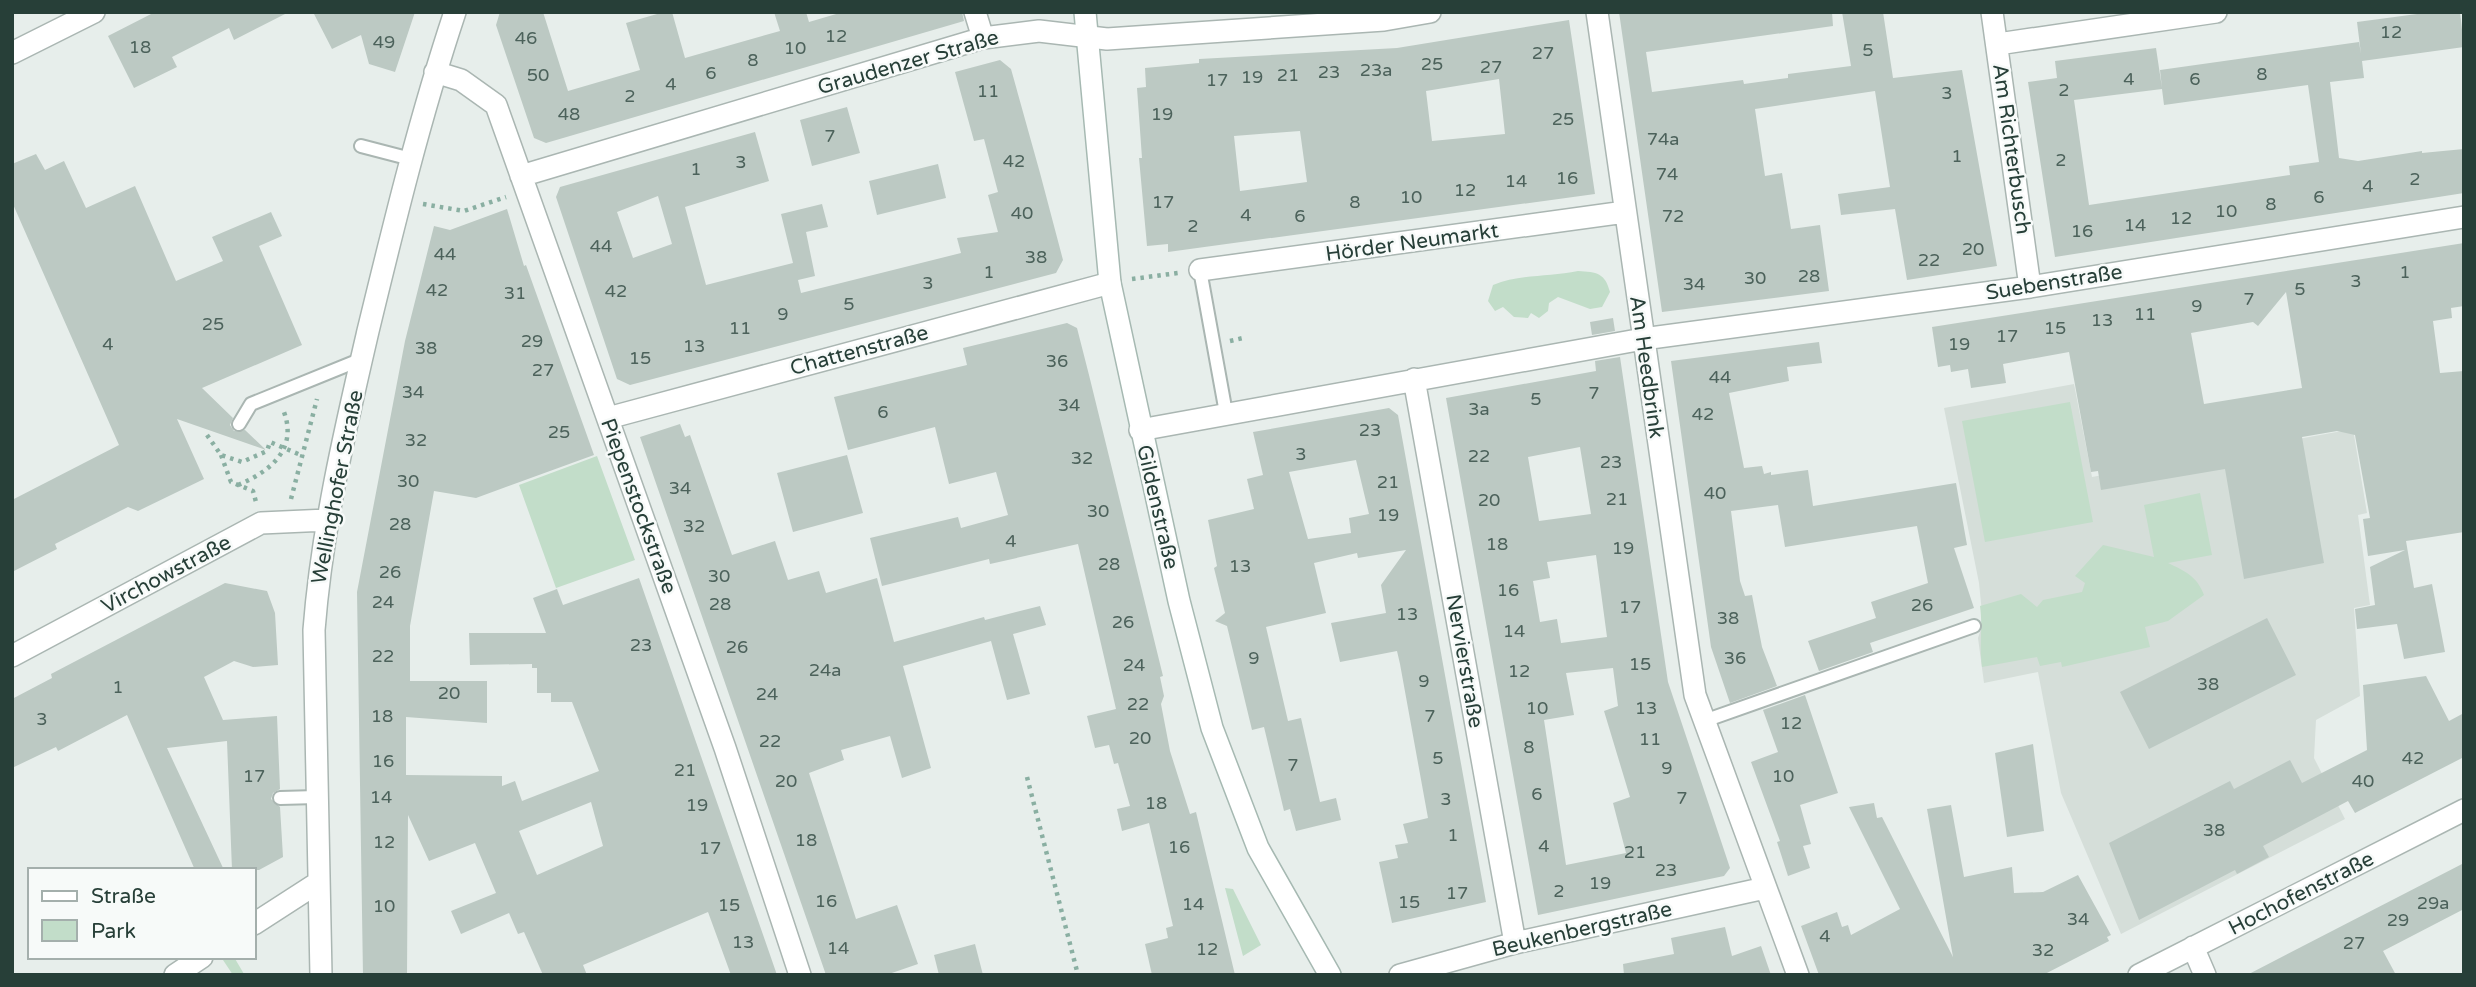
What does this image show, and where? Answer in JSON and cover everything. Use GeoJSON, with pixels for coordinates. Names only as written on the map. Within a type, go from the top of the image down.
{"type":"FeatureCollection","features":[{"type":"Feature","properties":{"kind":"street"},"geometry":{"type":"LineString","coordinates":[[12,53],[70,18],[94,12]]}},
{"type":"Feature","properties":{"kind":"street","name":"Wellinghofer Straße"},"geometry":{"type":"LineString","coordinates":[[321,975],[314,630],[327,520],[362,359],[411,159],[455,12]]}},
{"type":"Feature","properties":{"kind":"street"},"geometry":{"type":"LineString","coordinates":[[975,12],[983,38]]}},
{"type":"Feature","properties":{"kind":"street","name":"Gildenstraße"},"geometry":{"type":"LineString","coordinates":[[1085,12],[1123,284],[1140,429],[1179,601],[1212,728],[1258,848],[1330,975]]}},
{"type":"Feature","properties":{"kind":"street","name":"Graudenzer Straße"},"geometry":{"type":"LineString","coordinates":[[524,183],[983,38],[1039,30],[1088,39],[1430,12]]}},
{"type":"Feature","properties":{"kind":"street","name":"Am Heedbrink"},"geometry":{"type":"LineString","coordinates":[[1597,12],[1695,695],[1798,975]]}},
{"type":"Feature","properties":{"kind":"street","name":"Am Richterbusch"},"geometry":{"type":"LineString","coordinates":[[1992,12],[2030,287]]}},
{"type":"Feature","properties":{"kind":"street"},"geometry":{"type":"LineString","coordinates":[[1998,44],[2216,12]]}},
{"type":"Feature","properties":{"kind":"street","name":"Piepenstockstraße"},"geometry":{"type":"LineString","coordinates":[[435,72],[461,79],[496,106],[725,748],[800,975]]}},
{"type":"Feature","properties":{"kind":"street","name":"Hörder Neumarkt"},"geometry":{"type":"LineString","coordinates":[[1200,270],[1625,212]]}},
{"type":"Feature","properties":{"kind":"street","name":"Suebenstraße"},"geometry":{"type":"LineString","coordinates":[[1643,339],[2030,287],[2464,217]]}},
{"type":"Feature","properties":{"kind":"street","name":"Chattenstraße"},"geometry":{"type":"LineString","coordinates":[[608,418],[1123,284]]}},
{"type":"Feature","properties":{"kind":"street"},"geometry":{"type":"LineString","coordinates":[[1140,429],[1643,339]]}},
{"type":"Feature","properties":{"kind":"street","name":"Nervierstraße"},"geometry":{"type":"LineString","coordinates":[[1414,379],[1516,943]]}},
{"type":"Feature","properties":{"kind":"street","name":"Virchowstraße"},"geometry":{"type":"LineString","coordinates":[[12,656],[261,523],[327,520]]}},
{"type":"Feature","properties":{"kind":"street","name":"Hochofenstraße"},"geometry":{"type":"LineString","coordinates":[[2138,975],[2464,810]]}},
{"type":"Feature","properties":{"kind":"street"},"geometry":{"type":"LineString","coordinates":[[256,923],[319,882]]}},
{"type":"Feature","properties":{"kind":"street","name":"Beukenbergstraße"},"geometry":{"type":"LineString","coordinates":[[1399,975],[1516,943],[1765,888]]}},
{"type":"Feature","properties":{"kind":"street"},"geometry":{"type":"LineString","coordinates":[[2193,947],[2205,975]]}},
{"type":"Feature","properties":{"kind":"street"},"geometry":{"type":"LineString","coordinates":[[175,975],[199,959]]}},
{"type":"Feature","properties":{"kind":"lane"},"geometry":{"type":"LineString","coordinates":[[361,146],[411,159]]}},
{"type":"Feature","properties":{"kind":"lane"},"geometry":{"type":"LineString","coordinates":[[1200,270],[1226,413]]}},
{"type":"Feature","properties":{"kind":"lane"},"geometry":{"type":"LineString","coordinates":[[239,424],[251,404],[362,359]]}},
{"type":"Feature","properties":{"kind":"lane"},"geometry":{"type":"LineString","coordinates":[[1704,721],[1974,626]]}},
{"type":"Feature","properties":{"kind":"lane"},"geometry":{"type":"LineString","coordinates":[[280,798],[317,797]]}},
{"type":"Feature","properties":{"kind":"path"},"geometry":{"type":"LineString","coordinates":[[447,208],[464,211],[524,183]]}},
{"type":"Feature","properties":{"kind":"path"},"geometry":{"type":"LineString","coordinates":[[1127,269],[1123,284],[1200,270]]}},
{"type":"Feature","properties":{"kind":"path"},"geometry":{"type":"LineString","coordinates":[[289,503],[322,374]]}},
{"type":"Feature","properties":{"kind":"path"},"geometry":{"type":"LineString","coordinates":[[207,435],[221,455],[230,482],[253,491],[261,523]]}},
{"type":"Feature","properties":{"kind":"path"},"geometry":{"type":"LineString","coordinates":[[221,455],[242,462],[267,451],[270,442],[303,456]]}},
{"type":"Feature","properties":{"kind":"path"},"geometry":{"type":"LineString","coordinates":[[238,485],[270,470],[283,447]]}},
{"type":"Feature","properties":{"kind":"path"},"geometry":{"type":"LineString","coordinates":[[1027,777],[1078,975]]}},
{"type":"Feature","properties":{"kind":"shaded area"},"geometry":{"type":"Polygon","coordinates":[[[2074,384],[2092,477],[2353,429],[2367,513],[2358,515],[2370,605],[2354,608],[2360,696],[2316,720],[2314,758],[2345,819],[2121,934],[2061,793],[2038,672],[1984,683],[1978,638],[1983,623],[1979,583],[1944,408],[2074,384]]]}},
{"type":"Feature","properties":{"kind":"green space"},"geometry":{"type":"Polygon","coordinates":[[[1578,271],[1595,273],[1606,281],[1610,292],[1602,307],[1590,309],[1558,297],[1549,303],[1548,311],[1539,318],[1531,313],[1528,318],[1514,317],[1503,307],[1495,311],[1488,301],[1493,285],[1503,281],[1578,271]]]}},
{"type":"Feature","properties":{"kind":"green space"},"geometry":{"type":"Polygon","coordinates":[[[2070,402],[2093,522],[1985,542],[1962,421],[2070,402]]]}},
{"type":"Feature","properties":{"kind":"green space"},"geometry":{"type":"Polygon","coordinates":[[[597,456],[635,560],[556,588],[519,485],[597,456]]]}},
{"type":"Feature","properties":{"kind":"green space"},"geometry":{"type":"Polygon","coordinates":[[[2200,493],[2212,555],[2168,563],[2194,579],[2204,595],[2168,621],[2145,627],[2150,647],[2062,667],[2061,662],[2040,666],[2037,657],[1982,667],[1980,606],[2021,594],[2037,607],[2043,600],[2082,592],[2085,583],[2075,576],[2103,545],[2154,557],[2144,505],[2200,493]]]}},
{"type":"Feature","properties":{"kind":"green space"},"geometry":{"type":"Polygon","coordinates":[[[1225,888],[1233,889],[1261,945],[1243,956],[1225,888]]]}},
{"type":"Feature","properties":{"kind":"green space"},"geometry":{"type":"Polygon","coordinates":[[[222,959],[235,959],[244,974],[233,975],[222,959]]]}},
{"type":"Feature","properties":{"kind":"building"},"geometry":{"type":"Polygon","coordinates":[[[155,12],[289,12],[234,40],[229,28],[172,57],[177,67],[134,88],[108,36],[155,12]]]}},
{"type":"Feature","properties":{"kind":"building"},"geometry":{"type":"Polygon","coordinates":[[[313,12],[415,12],[395,72],[369,64],[361,35],[332,49],[313,12]]]}},
{"type":"Feature","properties":{"kind":"building"},"geometry":{"type":"Polygon","coordinates":[[[500,12],[543,12],[568,91],[640,70],[626,23],[664,12],[672,12],[685,58],[780,31],[774,12],[806,12],[809,22],[843,12],[962,12],[964,21],[546,143],[534,138],[496,25],[500,12]]]}},
{"type":"Feature","properties":{"kind":"building"},"geometry":{"type":"Polygon","coordinates":[[[1619,12],[1832,12],[1833,26],[1646,52],[1652,92],[1743,80],[1744,84],[1788,78],[1788,74],[1851,66],[1842,12],[1883,12],[1893,78],[1962,70],[1997,266],[1907,280],[1895,209],[1841,215],[1838,194],[1890,187],[1875,91],[1755,109],[1765,176],[1782,173],[1791,229],[1820,225],[1829,291],[1662,312],[1619,12]]]}},
{"type":"Feature","properties":{"kind":"building"},"geometry":{"type":"Polygon","coordinates":[[[2432,12],[2460,12],[2464,47],[2362,61],[2364,78],[2330,82],[2339,158],[2358,161],[2422,151],[2464,149],[2464,193],[2055,257],[2028,82],[2057,78],[2055,61],[2156,48],[2162,88],[2160,70],[2359,42],[2361,54],[2357,22],[2432,12]],[[2308,85],[2164,105],[2162,89],[2074,100],[2089,205],[2290,175],[2289,166],[2319,162],[2308,85]]]}},
{"type":"Feature","properties":{"kind":"building"},"geometry":{"type":"Polygon","coordinates":[[[1569,20],[1595,194],[1168,252],[1168,244],[1147,246],[1139,158],[1142,158],[1137,88],[1146,87],[1145,68],[1199,63],[1199,59],[1397,48],[1569,20]],[[1499,79],[1426,91],[1432,141],[1505,134],[1499,79]],[[1300,131],[1234,136],[1240,191],[1307,182],[1300,131]]]}},
{"type":"Feature","properties":{"kind":"building"},"geometry":{"type":"Polygon","coordinates":[[[1000,60],[1011,69],[1063,260],[1056,273],[630,385],[617,379],[556,197],[560,187],[755,132],[769,181],[685,207],[706,285],[793,263],[781,214],[822,204],[828,227],[806,232],[815,276],[798,280],[801,293],[961,253],[957,238],[998,232],[988,195],[998,192],[984,139],[974,141],[955,72],[1000,60]],[[658,196],[617,212],[633,258],[672,244],[658,196]]]}},
{"type":"Feature","properties":{"kind":"building"},"geometry":{"type":"Polygon","coordinates":[[[847,107],[860,153],[812,166],[800,120],[847,107]]]}},
{"type":"Feature","properties":{"kind":"building"},"geometry":{"type":"Polygon","coordinates":[[[36,154],[45,170],[64,161],[86,208],[135,186],[176,281],[223,261],[212,237],[271,212],[282,236],[259,246],[302,345],[202,388],[233,418],[230,425],[234,431],[245,430],[266,450],[177,419],[204,479],[138,511],[128,507],[55,544],[57,549],[12,572],[12,500],[119,445],[12,202],[12,164],[36,154]]]}},
{"type":"Feature","properties":{"kind":"building"},"geometry":{"type":"Polygon","coordinates":[[[938,164],[946,198],[877,215],[869,181],[938,164]]]}},
{"type":"Feature","properties":{"kind":"building"},"geometry":{"type":"Polygon","coordinates":[[[507,209],[524,266],[526,265],[594,455],[476,498],[434,491],[410,626],[410,681],[487,681],[487,723],[406,717],[406,775],[502,776],[502,786],[515,781],[522,801],[599,771],[572,702],[551,702],[551,693],[537,693],[537,668],[532,668],[532,664],[470,665],[469,633],[546,633],[533,598],[557,589],[563,605],[639,578],[777,975],[731,975],[708,912],[583,965],[587,975],[543,975],[524,932],[518,934],[509,913],[461,934],[451,911],[496,893],[475,843],[429,861],[408,815],[407,975],[363,975],[357,592],[405,341],[434,226],[450,230],[507,209]],[[591,802],[519,831],[537,875],[603,846],[591,802]]]}},
{"type":"Feature","properties":{"kind":"building"},"geometry":{"type":"Polygon","coordinates":[[[2464,243],[2464,306],[2451,308],[2452,318],[2433,321],[2440,373],[2464,371],[2464,532],[2406,541],[2414,588],[2432,584],[2445,652],[2404,659],[2397,624],[2357,629],[2355,609],[2375,605],[2370,567],[2405,550],[2368,556],[2363,519],[2370,518],[2355,435],[2337,431],[2302,437],[2324,563],[2244,579],[2225,469],[2101,490],[2098,471],[2091,472],[2069,352],[2003,364],[2006,383],[1971,388],[1968,369],[1951,372],[1950,365],[1938,367],[1932,327],[2464,243]],[[2286,292],[2258,326],[2253,322],[2191,333],[2204,404],[2302,388],[2286,292]]]}},
{"type":"Feature","properties":{"kind":"building"},"geometry":{"type":"Polygon","coordinates":[[[1613,318],[1615,331],[1592,335],[1590,322],[1613,318]]]}},
{"type":"Feature","properties":{"kind":"building"},"geometry":{"type":"Polygon","coordinates":[[[1067,323],[1077,328],[1163,676],[1160,677],[1164,696],[1161,704],[1170,751],[1190,814],[1196,812],[1235,975],[1152,975],[1145,944],[1168,938],[1166,928],[1173,926],[1149,823],[1122,831],[1117,809],[1130,806],[1118,763],[1114,764],[1109,745],[1095,748],[1087,716],[1116,709],[1078,544],[990,564],[989,559],[882,586],[870,538],[958,517],[961,528],[1008,515],[996,472],[949,484],[935,427],[848,450],[834,397],[967,365],[963,348],[1067,323]]]}},
{"type":"Feature","properties":{"kind":"building"},"geometry":{"type":"Polygon","coordinates":[[[1819,342],[1822,363],[1787,367],[1789,381],[1729,393],[1744,468],[1762,466],[1764,474],[1771,472],[1771,475],[1808,470],[1813,506],[1956,483],[1967,545],[1954,548],[1974,608],[1870,643],[1873,652],[1819,671],[1808,641],[1876,618],[1871,602],[1928,583],[1917,526],[1785,547],[1778,505],[1731,511],[1740,581],[1745,596],[1752,595],[1762,647],[1777,686],[1730,703],[1711,647],[1671,361],[1819,342]]]}},
{"type":"Feature","properties":{"kind":"building"},"geometry":{"type":"Polygon","coordinates":[[[1620,357],[1668,682],[1730,868],[1724,876],[1538,915],[1446,398],[1596,371],[1595,361],[1620,357]],[[1580,447],[1528,457],[1539,521],[1591,514],[1580,447]],[[1596,555],[1547,562],[1550,578],[1533,581],[1540,622],[1557,619],[1561,643],[1607,637],[1596,555]],[[1613,668],[1566,673],[1574,715],[1544,720],[1566,865],[1626,853],[1613,803],[1630,797],[1604,711],[1618,706],[1613,668]]]}},
{"type":"Feature","properties":{"kind":"building"},"geometry":{"type":"Polygon","coordinates":[[[1389,408],[1398,415],[1486,902],[1392,923],[1379,862],[1398,858],[1395,845],[1408,843],[1403,824],[1428,818],[1400,664],[1397,651],[1340,662],[1331,623],[1386,613],[1381,585],[1406,550],[1358,558],[1357,553],[1314,563],[1326,613],[1266,627],[1288,721],[1301,718],[1320,802],[1336,798],[1341,820],[1296,831],[1290,809],[1284,811],[1264,727],[1252,730],[1227,626],[1215,621],[1225,613],[1214,568],[1217,566],[1208,520],[1254,509],[1247,479],[1263,475],[1253,432],[1389,408]],[[1356,460],[1289,472],[1308,539],[1351,533],[1349,518],[1369,514],[1356,460]]]}},
{"type":"Feature","properties":{"kind":"building"},"geometry":{"type":"Polygon","coordinates":[[[680,424],[685,437],[690,435],[732,555],[775,541],[788,580],[819,571],[826,593],[877,578],[894,642],[984,617],[985,620],[1040,606],[1046,625],[1013,634],[1030,694],[1007,700],[991,641],[903,666],[931,768],[902,778],[890,736],[841,750],[844,760],[809,773],[856,919],[897,905],[918,964],[886,975],[826,975],[640,437],[680,424]]]}},
{"type":"Feature","properties":{"kind":"building"},"geometry":{"type":"Polygon","coordinates":[[[847,455],[863,513],[793,532],[777,473],[847,455]]]}},
{"type":"Feature","properties":{"kind":"building"},"geometry":{"type":"Polygon","coordinates":[[[225,583],[267,591],[275,613],[278,665],[253,667],[234,661],[204,677],[223,720],[277,716],[280,789],[273,793],[271,799],[280,807],[283,857],[259,870],[232,868],[227,741],[167,748],[223,868],[194,868],[127,715],[58,751],[56,747],[12,768],[12,699],[52,678],[51,674],[225,583]]]}},
{"type":"Feature","properties":{"kind":"building"},"geometry":{"type":"Polygon","coordinates":[[[2267,618],[2296,675],[2149,749],[2120,692],[2267,618]]]}},
{"type":"Feature","properties":{"kind":"building"},"geometry":{"type":"Polygon","coordinates":[[[2426,676],[2449,721],[2464,713],[2464,757],[2355,813],[2348,801],[2263,846],[2269,857],[2237,874],[2235,870],[2139,920],[2109,843],[2230,781],[2234,789],[2290,760],[2302,783],[2367,750],[2363,685],[2426,676]]]}},
{"type":"Feature","properties":{"kind":"building"},"geometry":{"type":"Polygon","coordinates":[[[1805,695],[1838,793],[1800,805],[1811,844],[1803,846],[1810,868],[1788,876],[1777,842],[1780,841],[1751,762],[1778,752],[1763,710],[1805,695]]]}},
{"type":"Feature","properties":{"kind":"building"},"geometry":{"type":"Polygon","coordinates":[[[2033,744],[2044,831],[2007,837],[1995,753],[2033,744]]]}},
{"type":"Feature","properties":{"kind":"building"},"geometry":{"type":"Polygon","coordinates":[[[1874,803],[1877,818],[1882,817],[1953,957],[1927,809],[1951,805],[1964,877],[2012,867],[2014,893],[2043,892],[2078,875],[2111,935],[2107,937],[2109,941],[2043,975],[1819,975],[1801,926],[1837,912],[1842,927],[1848,925],[1851,935],[1900,909],[1849,807],[1874,803]]]}},
{"type":"Feature","properties":{"kind":"building"},"geometry":{"type":"Polygon","coordinates":[[[2464,863],[2464,909],[2383,951],[2396,975],[2247,975],[2464,863]]]}},
{"type":"Feature","properties":{"kind":"building"},"geometry":{"type":"Polygon","coordinates":[[[1725,927],[1732,956],[1761,946],[1771,975],[1624,975],[1623,964],[1674,954],[1671,938],[1725,927]]]}},
{"type":"Feature","properties":{"kind":"building"},"geometry":{"type":"Polygon","coordinates":[[[975,944],[983,975],[939,975],[934,955],[975,944]]]}}]}
